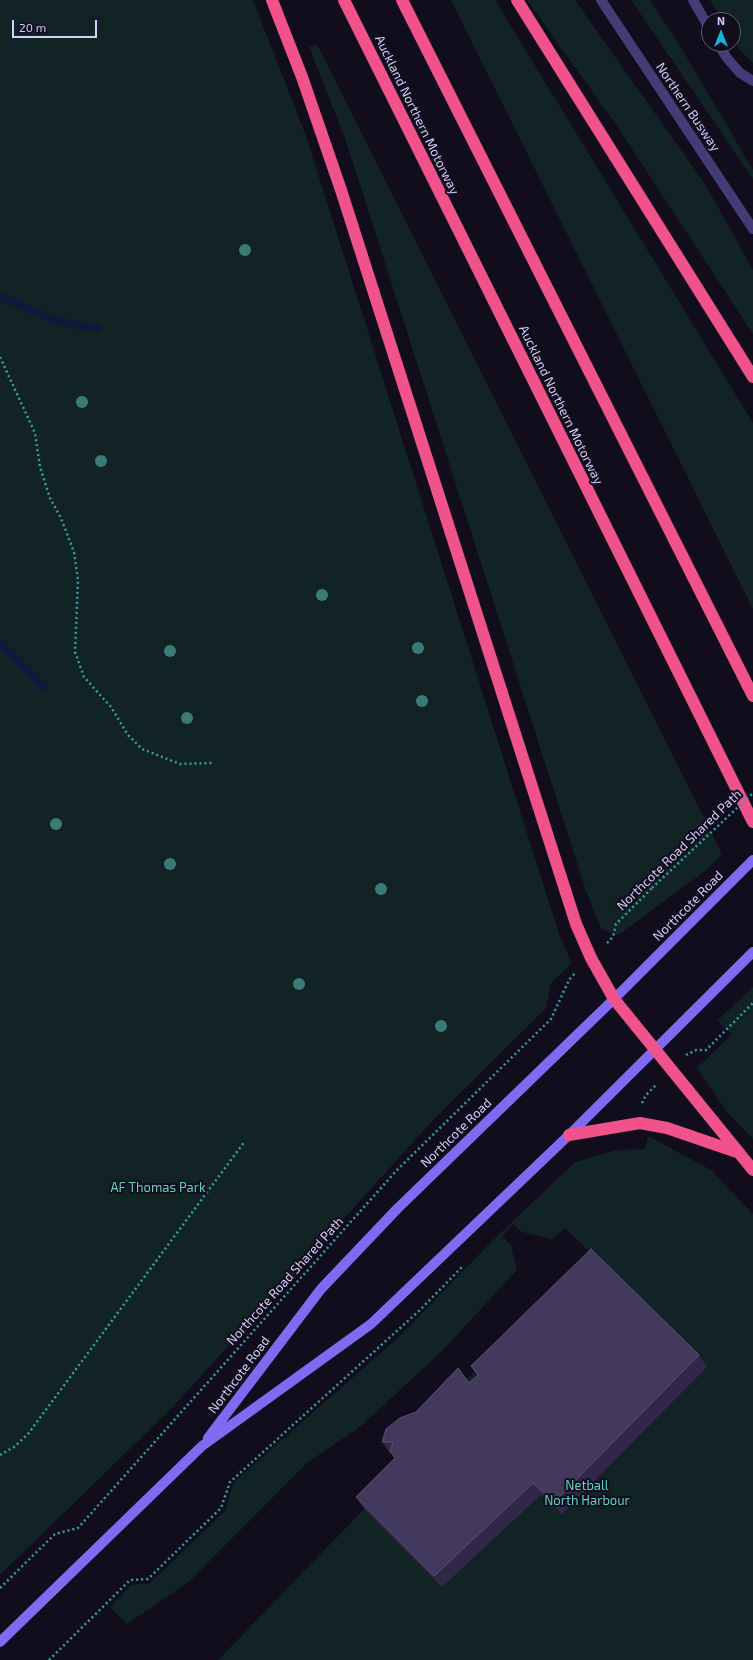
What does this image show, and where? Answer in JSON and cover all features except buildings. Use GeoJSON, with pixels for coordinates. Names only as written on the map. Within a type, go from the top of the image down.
{"type":"FeatureCollection","features":[{"type":"Feature","properties":{"kind":"highway"},"geometry":{"type":"LineString","coordinates":[[272,0],[302,77],[341,190],[576,924],[590,958],[614,999],[753,1170]]}},
{"type":"Feature","properties":{"kind":"highway","name":"Auckland Northern Motorway"},"geometry":{"type":"LineString","coordinates":[[344,0],[753,822]]}},
{"type":"Feature","properties":{"kind":"highway"},"geometry":{"type":"LineString","coordinates":[[402,0],[753,696]]}},
{"type":"Feature","properties":{"kind":"highway"},"geometry":{"type":"LineString","coordinates":[[517,0],[753,377]]}},
{"type":"Feature","properties":{"kind":"highway"},"geometry":{"type":"LineString","coordinates":[[569,1135],[640,1123],[667,1128],[738,1152]]}},
{"type":"Feature","properties":{"kind":"main road","name":"Northcote Road"},"geometry":{"type":"LineString","coordinates":[[202,1446],[321,1289],[398,1208],[614,999],[753,860]]}},
{"type":"Feature","properties":{"kind":"main road","name":"Northcote Road"},"geometry":{"type":"LineString","coordinates":[[0,1642],[202,1446],[371,1324],[569,1135],[654,1048],[718,989],[750,954]]}},
{"type":"Feature","properties":{"kind":"street","name":"Northern Busway"},"geometry":{"type":"LineString","coordinates":[[601,0],[753,229]]}},
{"type":"Feature","properties":{"kind":"street"},"geometry":{"type":"LineString","coordinates":[[693,0],[701,14]]}},
{"type":"Feature","properties":{"kind":"street"},"geometry":{"type":"LineString","coordinates":[[723,52],[740,72],[753,81]]}},
{"type":"Feature","properties":{"kind":"path"},"geometry":{"type":"LineString","coordinates":[[0,357],[35,433],[40,467],[50,498],[61,518],[74,552],[78,580],[75,652],[84,677],[111,707],[128,735],[142,749],[180,764],[212,763]]}},
{"type":"Feature","properties":{"kind":"path","name":"Northcote Road Shared Path"},"geometry":{"type":"LineString","coordinates":[[608,942],[613,937],[616,924],[753,793]]}},
{"type":"Feature","properties":{"kind":"path","name":"Northcote Road Shared Path"},"geometry":{"type":"LineString","coordinates":[[0,1588],[55,1534],[78,1528],[397,1170],[551,1019],[569,980],[575,974]]}},
{"type":"Feature","properties":{"kind":"path"},"geometry":{"type":"LineString","coordinates":[[683,1057],[696,1050],[706,1050],[753,1003]]}},
{"type":"Feature","properties":{"kind":"path"},"geometry":{"type":"LineString","coordinates":[[642,1106],[646,1095],[661,1080]]}},
{"type":"Feature","properties":{"kind":"path"},"geometry":{"type":"LineString","coordinates":[[0,1455],[14,1447],[28,1434],[245,1141]]}},
{"type":"Feature","properties":{"kind":"path"},"geometry":{"type":"LineString","coordinates":[[49,1660],[130,1580],[148,1579],[221,1508],[230,1482],[420,1310],[469,1261]]}},
{"type":"Feature","properties":{"kind":"green space","name":"AF Thomas Park"},"geometry":{"type":"Polygon","coordinates":[[[0,0],[253,0],[306,136],[560,937],[572,963],[551,983],[546,1008],[436,1117],[172,1408],[0,1575],[0,0]]]}},
{"type":"Feature","properties":{"kind":"green space"},"geometry":{"type":"Polygon","coordinates":[[[451,0],[495,0],[753,423],[753,609],[451,0]]]}},
{"type":"Feature","properties":{"kind":"green space"},"geometry":{"type":"Polygon","coordinates":[[[527,0],[575,0],[705,184],[753,270],[753,334],[617,126],[527,0]]]}},
{"type":"Feature","properties":{"kind":"green space"},"geometry":{"type":"Polygon","coordinates":[[[631,0],[650,0],[682,49],[753,170],[753,179],[631,0]]]}},
{"type":"Feature","properties":{"kind":"green space"},"geometry":{"type":"Polygon","coordinates":[[[710,0],[753,0],[753,63],[741,51],[741,12],[717,12],[710,0]]]}},
{"type":"Feature","properties":{"kind":"green space"},"geometry":{"type":"Polygon","coordinates":[[[317,44],[722,854],[704,872],[618,935],[601,929],[586,891],[345,138],[309,47],[317,44]]]}},
{"type":"Feature","properties":{"kind":"green space"},"geometry":{"type":"Polygon","coordinates":[[[753,987],[753,1139],[727,1112],[697,1068],[732,1034],[717,1021],[753,987]]]}},
{"type":"Feature","properties":{"kind":"green space","name":"Netball North Harbour"},"geometry":{"type":"Polygon","coordinates":[[[648,1136],[711,1170],[753,1214],[753,1660],[218,1660],[403,1469],[401,1454],[390,1453],[594,1256],[565,1228],[552,1239],[522,1232],[513,1224],[502,1237],[511,1245],[517,1270],[443,1350],[361,1426],[307,1463],[190,1581],[127,1624],[110,1607],[131,1585],[150,1583],[225,1511],[234,1482],[400,1336],[490,1243],[575,1162],[616,1150],[645,1149],[648,1136]]]}},
{"type":"Feature","properties":{"kind":"waterway"},"geometry":{"type":"LineString","coordinates":[[0,296],[56,321],[97,328]]}},
{"type":"Feature","properties":{"kind":"waterway"},"geometry":{"type":"LineString","coordinates":[[0,643],[44,687]]}}]}
